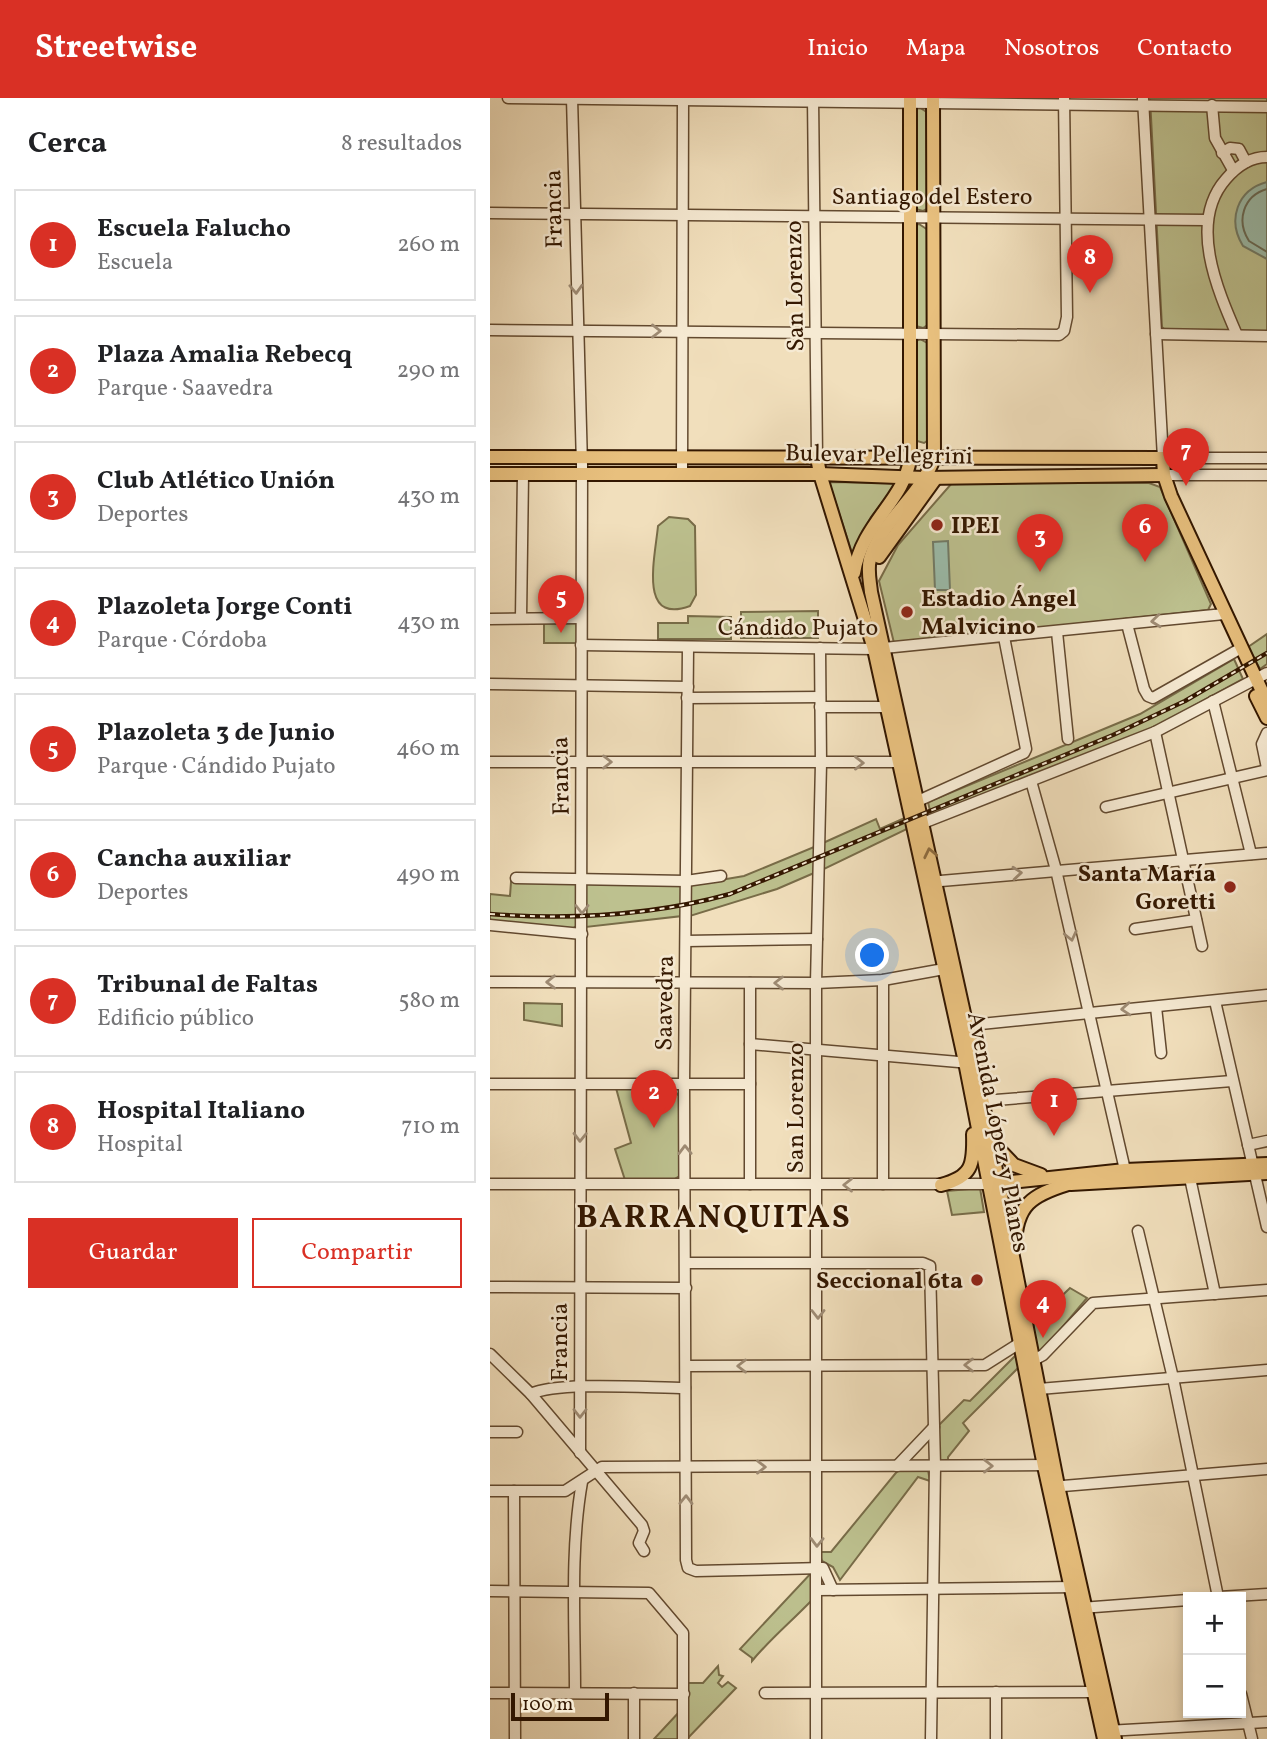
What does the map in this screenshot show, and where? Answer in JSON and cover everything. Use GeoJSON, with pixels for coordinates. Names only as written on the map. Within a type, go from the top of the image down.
{"type":"FeatureCollection","features":[{"type":"Feature","properties":{"kind":"main road"},"geometry":{"type":"LineString","coordinates":[[853,577],[864,538],[906,475],[910,459],[910,100]]}},
{"type":"Feature","properties":{"kind":"main road"},"geometry":{"type":"LineString","coordinates":[[933,100],[934,458]]}},
{"type":"Feature","properties":{"kind":"main road","name":"Bulevar Pellegrini"},"geometry":{"type":"LineString","coordinates":[[490,457],[1163,458]]}},
{"type":"Feature","properties":{"kind":"main road","name":"San Lorenzo"},"geometry":{"type":"LineString","coordinates":[[817,457],[820,474]]}},
{"type":"Feature","properties":{"kind":"main road"},"geometry":{"type":"LineString","coordinates":[[1012,475],[1015,457]]}},
{"type":"Feature","properties":{"kind":"main road"},"geometry":{"type":"LineString","coordinates":[[1026,475],[1030,457]]}},
{"type":"Feature","properties":{"kind":"main road","name":"Avenida López y Planes"},"geometry":{"type":"LineString","coordinates":[[934,458],[930,478],[881,537],[870,559],[870,579],[879,648],[970,1063],[983,1101],[994,1188],[1017,1273],[1024,1339]]}},
{"type":"Feature","properties":{"kind":"main road"},"geometry":{"type":"LineString","coordinates":[[1163,458],[1164,475],[1237,651],[1257,678],[1267,718]]}},
{"type":"Feature","properties":{"kind":"main road","name":"Bulevar Pellegrini"},"geometry":{"type":"LineString","coordinates":[[490,474],[820,474],[906,475],[930,478],[1164,475]]}},
{"type":"Feature","properties":{"kind":"main road","name":"Avenida López y Planes"},"geometry":{"type":"LineString","coordinates":[[820,474],[879,648]]}},
{"type":"Feature","properties":{"kind":"main road"},"geometry":{"type":"LineString","coordinates":[[1225,617],[1267,702]]}},
{"type":"Feature","properties":{"kind":"main road","name":"Avenida López y Planes"},"geometry":{"type":"LineString","coordinates":[[904,762],[923,822],[944,969],[962,1025]]}},
{"type":"Feature","properties":{"kind":"main road","name":"Avenida López y Planes"},"geometry":{"type":"LineString","coordinates":[[970,1063],[970,1085],[994,1188],[1053,1487],[1109,1735]]}},
{"type":"Feature","properties":{"kind":"main road"},"geometry":{"type":"LineString","coordinates":[[941,1185],[961,1179],[972,1162],[970,1085]]}},
{"type":"Feature","properties":{"kind":"main road"},"geometry":{"type":"LineString","coordinates":[[989,1136],[1003,1157],[1025,1171],[1069,1180],[1190,1178],[1258,1170],[1267,1164]]}},
{"type":"Feature","properties":{"kind":"main road"},"geometry":{"type":"LineString","coordinates":[[994,1188],[1069,1180],[1125,1170],[1258,1170]]}},
{"type":"Feature","properties":{"kind":"main road"},"geometry":{"type":"LineString","coordinates":[[1017,1273],[1015,1239],[1020,1212],[1036,1196],[1069,1180]]}},
{"type":"Feature","properties":{"kind":"main road","name":"Avenida López y Planes"},"geometry":{"type":"LineString","coordinates":[[1029,1362],[1039,1389],[1049,1465]]}},
{"type":"Feature","properties":{"kind":"main road","name":"Avenida López y Planes"},"geometry":{"type":"LineString","coordinates":[[1079,1608],[1094,1692],[1109,1735]]}},
{"type":"Feature","properties":{"kind":"street"},"geometry":{"type":"LineString","coordinates":[[509,98],[1064,100],[1267,107]]}},
{"type":"Feature","properties":{"kind":"street","name":"Francia"},"geometry":{"type":"LineString","coordinates":[[572,98],[582,457],[580,1453]]}},
{"type":"Feature","properties":{"kind":"street"},"geometry":{"type":"LineString","coordinates":[[682,474],[685,331],[684,98]]}},
{"type":"Feature","properties":{"kind":"street","name":"San Lorenzo"},"geometry":{"type":"LineString","coordinates":[[813,99],[817,457]]}},
{"type":"Feature","properties":{"kind":"street"},"geometry":{"type":"LineString","coordinates":[[490,330],[1059,335],[1064,331],[1067,317],[1064,100]]}},
{"type":"Feature","properties":{"kind":"street"},"geometry":{"type":"LineString","coordinates":[[1143,101],[1163,458]]}},
{"type":"Feature","properties":{"kind":"street"},"geometry":{"type":"LineString","coordinates":[[1212,105],[1215,138],[1233,170]]}},
{"type":"Feature","properties":{"kind":"street"},"geometry":{"type":"LineString","coordinates":[[1222,153],[1230,148],[1239,149],[1246,162]]}},
{"type":"Feature","properties":{"kind":"street"},"geometry":{"type":"LineString","coordinates":[[1237,335],[1219,293],[1206,220],[1212,196],[1233,170],[1246,162],[1267,157]]}},
{"type":"Feature","properties":{"kind":"street","name":"Santiago del Estero"},"geometry":{"type":"LineString","coordinates":[[490,213],[1206,220]]}},
{"type":"Feature","properties":{"kind":"street"},"geometry":{"type":"LineString","coordinates":[[1156,334],[1267,336]]}},
{"type":"Feature","properties":{"kind":"street","name":"Bulevar Pellegrini"},"geometry":{"type":"LineString","coordinates":[[1163,458],[1267,458]]}},
{"type":"Feature","properties":{"kind":"street"},"geometry":{"type":"LineString","coordinates":[[521,618],[523,474]]}},
{"type":"Feature","properties":{"kind":"street","name":"Bulevar Pellegrini"},"geometry":{"type":"LineString","coordinates":[[1164,475],[1267,475]]}},
{"type":"Feature","properties":{"kind":"street","name":"Cándido Pujato"},"geometry":{"type":"LineString","coordinates":[[581,645],[879,648],[1225,617]]}},
{"type":"Feature","properties":{"kind":"street"},"geometry":{"type":"LineString","coordinates":[[490,619],[580,618]]}},
{"type":"Feature","properties":{"kind":"street"},"geometry":{"type":"LineString","coordinates":[[1127,624],[1148,696],[1158,697],[1237,651]]}},
{"type":"Feature","properties":{"kind":"street"},"geometry":{"type":"LineString","coordinates":[[1057,632],[1068,739]]}},
{"type":"Feature","properties":{"kind":"street"},"geometry":{"type":"LineString","coordinates":[[918,801],[1024,753],[1026,748],[1004,636]]}},
{"type":"Feature","properties":{"kind":"street","name":"Saavedra"},"geometry":{"type":"LineString","coordinates":[[688,648],[684,1084],[688,1568],[696,1571],[817,1567]]}},
{"type":"Feature","properties":{"kind":"street","name":"San Lorenzo"},"geometry":{"type":"LineString","coordinates":[[817,1738],[816,982],[821,763],[820,648]]}},
{"type":"Feature","properties":{"kind":"street"},"geometry":{"type":"LineString","coordinates":[[923,822],[1155,732],[1257,678]]}},
{"type":"Feature","properties":{"kind":"street"},"geometry":{"type":"LineString","coordinates":[[490,684],[580,684],[892,707]]}},
{"type":"Feature","properties":{"kind":"street"},"geometry":{"type":"LineString","coordinates":[[1213,701],[1251,854]]}},
{"type":"Feature","properties":{"kind":"street"},"geometry":{"type":"LineString","coordinates":[[1155,732],[1202,946]]}},
{"type":"Feature","properties":{"kind":"street"},"geometry":{"type":"LineString","coordinates":[[1106,807],[1267,769],[1262,744],[1267,733]]}},
{"type":"Feature","properties":{"kind":"street"},"geometry":{"type":"LineString","coordinates":[[490,762],[904,762]]}},
{"type":"Feature","properties":{"kind":"street"},"geometry":{"type":"LineString","coordinates":[[1031,781],[1056,870],[1125,1170]]}},
{"type":"Feature","properties":{"kind":"street"},"geometry":{"type":"LineString","coordinates":[[930,882],[1267,853]]}},
{"type":"Feature","properties":{"kind":"street"},"geometry":{"type":"LineString","coordinates":[[516,878],[686,881],[721,876]]}},
{"type":"Feature","properties":{"kind":"street"},"geometry":{"type":"LineString","coordinates":[[1135,929],[1196,920]]}},
{"type":"Feature","properties":{"kind":"street"},"geometry":{"type":"LineString","coordinates":[[490,925],[582,934]]}},
{"type":"Feature","properties":{"kind":"street"},"geometry":{"type":"LineString","coordinates":[[686,941],[817,939]]}},
{"type":"Feature","properties":{"kind":"street"},"geometry":{"type":"LineString","coordinates":[[490,982],[816,982],[883,980],[944,969]]}},
{"type":"Feature","properties":{"kind":"street"},"geometry":{"type":"LineString","coordinates":[[883,980],[883,1184]]}},
{"type":"Feature","properties":{"kind":"street"},"geometry":{"type":"LineString","coordinates":[[750,983],[750,1184]]}},
{"type":"Feature","properties":{"kind":"street"},"geometry":{"type":"LineString","coordinates":[[962,1025],[1267,995]]}},
{"type":"Feature","properties":{"kind":"street"},"geometry":{"type":"LineString","coordinates":[[1215,1001],[1248,1145],[1258,1170],[1267,1227]]}},
{"type":"Feature","properties":{"kind":"street"},"geometry":{"type":"LineString","coordinates":[[1156,1007],[1161,1053]]}},
{"type":"Feature","properties":{"kind":"street"},"geometry":{"type":"LineString","coordinates":[[750,1044],[970,1063]]}},
{"type":"Feature","properties":{"kind":"street"},"geometry":{"type":"LineString","coordinates":[[983,1101],[1232,1082]]}},
{"type":"Feature","properties":{"kind":"street"},"geometry":{"type":"LineString","coordinates":[[490,1084],[750,1084]]}},
{"type":"Feature","properties":{"kind":"street"},"geometry":{"type":"LineString","coordinates":[[1248,1145],[1267,1141]]}},
{"type":"Feature","properties":{"kind":"street"},"geometry":{"type":"LineString","coordinates":[[1190,1178],[1215,1294]]}},
{"type":"Feature","properties":{"kind":"street"},"geometry":{"type":"LineString","coordinates":[[490,1184],[883,1184],[994,1188]]}},
{"type":"Feature","properties":{"kind":"street"},"geometry":{"type":"LineString","coordinates":[[1138,1231],[1173,1378],[1218,1592]]}},
{"type":"Feature","properties":{"kind":"street"},"geometry":{"type":"LineString","coordinates":[[686,1263],[923,1263],[933,1271],[931,1739]]}},
{"type":"Feature","properties":{"kind":"street"},"geometry":{"type":"LineString","coordinates":[[490,1287],[686,1288]]}},
{"type":"Feature","properties":{"kind":"street"},"geometry":{"type":"LineString","coordinates":[[1029,1362],[1043,1355],[1087,1306],[1267,1290]]}},
{"type":"Feature","properties":{"kind":"street"},"geometry":{"type":"LineString","coordinates":[[686,1366],[985,1365],[1024,1339]]}},
{"type":"Feature","properties":{"kind":"street"},"geometry":{"type":"LineString","coordinates":[[490,1354],[531,1394],[644,1528],[639,1539],[644,1551]]}},
{"type":"Feature","properties":{"kind":"street"},"geometry":{"type":"LineString","coordinates":[[1039,1389],[1267,1370]]}},
{"type":"Feature","properties":{"kind":"street"},"geometry":{"type":"LineString","coordinates":[[531,1394],[540,1389],[685,1388]]}},
{"type":"Feature","properties":{"kind":"street"},"geometry":{"type":"LineString","coordinates":[[897,1466],[934,1427]]}},
{"type":"Feature","properties":{"kind":"street"},"geometry":{"type":"LineString","coordinates":[[490,1432],[517,1432]]}},
{"type":"Feature","properties":{"kind":"street"},"geometry":{"type":"LineString","coordinates":[[490,1491],[565,1491],[582,1482],[595,1469],[1049,1465]]}},
{"type":"Feature","properties":{"kind":"street"},"geometry":{"type":"LineString","coordinates":[[1053,1487],[1267,1469]]}},
{"type":"Feature","properties":{"kind":"street"},"geometry":{"type":"LineString","coordinates":[[575,1692],[575,1591],[578,1506],[582,1482]]}},
{"type":"Feature","properties":{"kind":"street"},"geometry":{"type":"LineString","coordinates":[[514,1491],[515,1739]]}},
{"type":"Feature","properties":{"kind":"street"},"geometry":{"type":"LineString","coordinates":[[565,1491],[578,1506]]}},
{"type":"Feature","properties":{"kind":"street"},"geometry":{"type":"LineString","coordinates":[[817,1567],[827,1572],[833,1590]]}},
{"type":"Feature","properties":{"kind":"street"},"geometry":{"type":"LineString","coordinates":[[817,1590],[1074,1587]]}},
{"type":"Feature","properties":{"kind":"street"},"geometry":{"type":"LineString","coordinates":[[490,1591],[649,1593],[683,1633],[683,1739]]}},
{"type":"Feature","properties":{"kind":"street"},"geometry":{"type":"LineString","coordinates":[[1246,1595],[1267,1594]]}},
{"type":"Feature","properties":{"kind":"street"},"geometry":{"type":"LineString","coordinates":[[1079,1608],[1183,1600]]}},
{"type":"Feature","properties":{"kind":"street"},"geometry":{"type":"LineString","coordinates":[[996,1692],[996,1739]]}},
{"type":"Feature","properties":{"kind":"street"},"geometry":{"type":"LineString","coordinates":[[765,1693],[1094,1692]]}},
{"type":"Feature","properties":{"kind":"street"},"geometry":{"type":"LineString","coordinates":[[490,1693],[684,1694]]}},
{"type":"Feature","properties":{"kind":"street"},"geometry":{"type":"LineString","coordinates":[[634,1693],[634,1739]]}},
{"type":"Feature","properties":{"kind":"street"},"geometry":{"type":"LineString","coordinates":[[1246,1715],[1252,1739]]}},
{"type":"Feature","properties":{"kind":"street"},"geometry":{"type":"LineString","coordinates":[[1109,1735],[1267,1722]]}},
{"type":"Feature","properties":{"kind":"green space"},"geometry":{"type":"Polygon","coordinates":[[[1150,98],[1267,98],[1267,331],[1167,332],[1162,327],[1150,98]]]}},
{"type":"Feature","properties":{"kind":"green space"},"geometry":{"type":"Polygon","coordinates":[[[919,107],[928,113],[929,208],[923,211],[916,209],[915,108],[919,107]]]}},
{"type":"Feature","properties":{"kind":"green space"},"geometry":{"type":"Polygon","coordinates":[[[919,224],[928,230],[929,324],[923,328],[916,326],[915,225],[919,224]]]}},
{"type":"Feature","properties":{"kind":"green space"},"geometry":{"type":"Polygon","coordinates":[[[920,339],[929,344],[930,439],[924,443],[917,441],[915,435],[914,342],[920,339]]]}},
{"type":"Feature","properties":{"kind":"green space"},"geometry":{"type":"Polygon","coordinates":[[[829,482],[897,483],[871,517],[852,553],[829,482]]]}},
{"type":"Feature","properties":{"kind":"green space"},"geometry":{"type":"Polygon","coordinates":[[[952,483],[1149,483],[1160,487],[1211,604],[1208,610],[894,643],[879,581],[898,545],[952,483]]]}},
{"type":"Feature","properties":{"kind":"green space"},"geometry":{"type":"Polygon","coordinates":[[[669,517],[688,519],[695,526],[696,595],[690,606],[674,609],[663,606],[656,597],[653,585],[658,526],[669,517]]]}},
{"type":"Feature","properties":{"kind":"green space"},"geometry":{"type":"Polygon","coordinates":[[[818,611],[818,638],[741,638],[741,612],[818,611]]]}},
{"type":"Feature","properties":{"kind":"green space"},"geometry":{"type":"Polygon","coordinates":[[[688,616],[731,617],[731,639],[658,639],[658,623],[688,623],[688,616]]]}},
{"type":"Feature","properties":{"kind":"green space"},"geometry":{"type":"Polygon","coordinates":[[[544,623],[577,623],[577,643],[544,643],[544,623]]]}},
{"type":"Feature","properties":{"kind":"green space"},"geometry":{"type":"Polygon","coordinates":[[[1267,634],[1267,664],[1260,669],[1248,647],[1267,634]]]}},
{"type":"Feature","properties":{"kind":"green space"},"geometry":{"type":"Polygon","coordinates":[[[1234,659],[1243,679],[1148,731],[931,815],[928,802],[1140,714],[1234,659]]]}},
{"type":"Feature","properties":{"kind":"green space"},"geometry":{"type":"Polygon","coordinates":[[[907,817],[909,828],[822,870],[823,843],[876,819],[880,829],[907,817]]]}},
{"type":"Feature","properties":{"kind":"green space"},"geometry":{"type":"Polygon","coordinates":[[[814,847],[814,873],[777,889],[690,916],[691,885],[744,876],[814,847]]]}},
{"type":"Feature","properties":{"kind":"green space"},"geometry":{"type":"Polygon","coordinates":[[[511,882],[579,882],[579,924],[572,929],[490,921],[490,894],[510,896],[511,882]]]}},
{"type":"Feature","properties":{"kind":"green space"},"geometry":{"type":"Polygon","coordinates":[[[586,882],[682,885],[682,916],[586,927],[586,882]]]}},
{"type":"Feature","properties":{"kind":"green space"},"geometry":{"type":"Polygon","coordinates":[[[524,1003],[562,1004],[562,1026],[524,1020],[524,1003]]]}},
{"type":"Feature","properties":{"kind":"green space"},"geometry":{"type":"Polygon","coordinates":[[[616,1088],[672,1088],[680,1097],[681,1175],[673,1180],[625,1180],[615,1149],[631,1143],[616,1088]]]}},
{"type":"Feature","properties":{"kind":"green space"},"geometry":{"type":"Polygon","coordinates":[[[980,1188],[984,1212],[952,1215],[947,1191],[980,1188]]]}},
{"type":"Feature","properties":{"kind":"green space"},"geometry":{"type":"Polygon","coordinates":[[[1070,1288],[1087,1298],[1038,1356],[1031,1312],[1048,1309],[1070,1288]]]}},
{"type":"Feature","properties":{"kind":"green space"},"geometry":{"type":"Polygon","coordinates":[[[1018,1353],[1021,1365],[963,1423],[969,1431],[948,1457],[948,1463],[943,1463],[937,1458],[938,1426],[964,1400],[970,1401],[1018,1353]]]}},
{"type":"Feature","properties":{"kind":"green space"},"geometry":{"type":"Polygon","coordinates":[[[899,1469],[928,1470],[930,1481],[918,1477],[840,1580],[833,1567],[822,1561],[819,1552],[831,1552],[899,1469]]]}},
{"type":"Feature","properties":{"kind":"green space"},"geometry":{"type":"Polygon","coordinates":[[[813,1571],[813,1599],[752,1661],[752,1658],[740,1649],[813,1571]]]}},
{"type":"Feature","properties":{"kind":"green space"},"geometry":{"type":"Polygon","coordinates":[[[718,1666],[719,1675],[723,1676],[718,1683],[722,1687],[728,1682],[736,1688],[687,1739],[688,1683],[703,1683],[718,1666]]]}},
{"type":"Feature","properties":{"kind":"green space"},"geometry":{"type":"Polygon","coordinates":[[[681,1710],[680,1739],[654,1739],[681,1710]]]}},
{"type":"Feature","properties":{"kind":"water"},"geometry":{"type":"Polygon","coordinates":[[[1267,182],[1267,259],[1243,246],[1238,236],[1236,216],[1242,199],[1248,192],[1267,182]]]}},
{"type":"Feature","properties":{"kind":"water"},"geometry":{"type":"Polygon","coordinates":[[[948,541],[950,590],[935,590],[933,542],[948,541]]]}},
{"type":"Feature","properties":{"kind":"railway"},"geometry":{"type":"LineString","coordinates":[[490,914],[581,916],[641,912],[730,894],[1113,735],[1185,701],[1267,653]]}},
{"type":"Feature","properties":{"kind":"place","name":"Hospital Italiano"},"geometry":{"type":"Point","coordinates":[1090,293]}},
{"type":"Feature","properties":{"kind":"place","name":"Tribunal de Faltas"},"geometry":{"type":"Point","coordinates":[1186,486]}},
{"type":"Feature","properties":{"kind":"place","name":"IPEI"},"geometry":{"type":"Point","coordinates":[937,525]}},
{"type":"Feature","properties":{"kind":"place","name":"Cancha auxiliar"},"geometry":{"type":"Point","coordinates":[1145,562]}},
{"type":"Feature","properties":{"kind":"place","name":"Club Atlético Unión"},"geometry":{"type":"Point","coordinates":[1040,572]}},
{"type":"Feature","properties":{"kind":"place","name":"Estadio Ángel Malvicino"},"geometry":{"type":"Point","coordinates":[907,612]}},
{"type":"Feature","properties":{"kind":"place","name":"Plazoleta 3 de Junio"},"geometry":{"type":"Point","coordinates":[561,633]}},
{"type":"Feature","properties":{"kind":"place","name":"Santa María Goretti"},"geometry":{"type":"Point","coordinates":[1230,887]}},
{"type":"Feature","properties":{"kind":"place","name":"Plaza Amalia Rebecq"},"geometry":{"type":"Point","coordinates":[654,1128]}},
{"type":"Feature","properties":{"kind":"place","name":"Escuela Falucho"},"geometry":{"type":"Point","coordinates":[1054,1136]}},
{"type":"Feature","properties":{"kind":"place","name":"Seccional 6ta"},"geometry":{"type":"Point","coordinates":[977,1280]}},
{"type":"Feature","properties":{"kind":"place","name":"Plazoleta Jorge Conti"},"geometry":{"type":"Point","coordinates":[1043,1338]}},
{"type":"Feature","properties":{"kind":"district","name":"BARRANQUITAS"},"geometry":{"type":"Point","coordinates":[714,1216]}}]}
